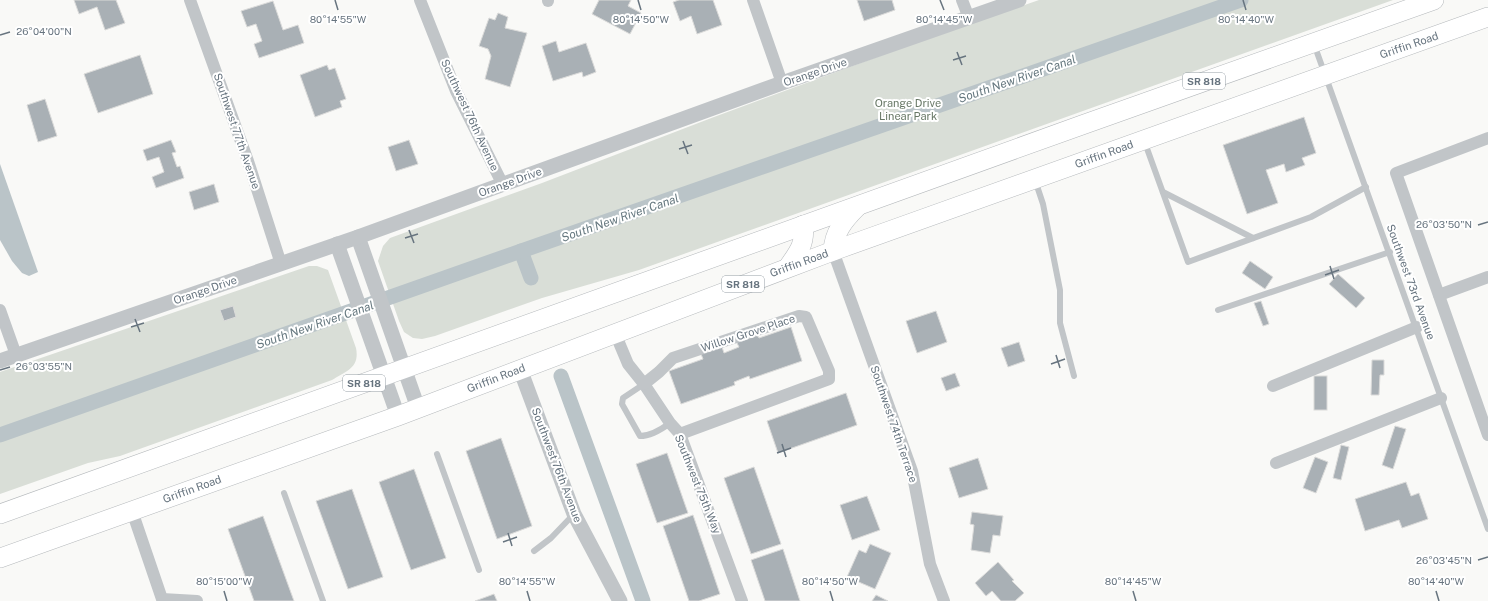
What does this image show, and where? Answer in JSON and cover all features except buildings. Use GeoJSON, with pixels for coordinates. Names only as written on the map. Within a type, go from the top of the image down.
{"type":"FeatureCollection","features":[{"type":"Feature","properties":{"kind":"main road","name":"SR 818"},"geometry":{"type":"LineString","coordinates":[[0,514],[1434,0]]}},
{"type":"Feature","properties":{"kind":"main road","name":"Griffin Road"},"geometry":{"type":"LineString","coordinates":[[0,558],[398,416],[788,267],[1488,17]]}},
{"type":"Feature","properties":{"kind":"main road"},"geometry":{"type":"LineString","coordinates":[[833,251],[833,242],[844,220],[860,205]]}},
{"type":"Feature","properties":{"kind":"main road"},"geometry":{"type":"LineString","coordinates":[[788,267],[799,252],[803,243],[803,225]]}},
{"type":"Feature","properties":{"kind":"street","name":"Southwest 77th Avenue"},"geometry":{"type":"LineString","coordinates":[[190,0],[248,161],[281,264]]}},
{"type":"Feature","properties":{"kind":"street","name":"Southwest 76th Avenue"},"geometry":{"type":"LineString","coordinates":[[420,0],[456,91],[503,185]]}},
{"type":"Feature","properties":{"kind":"street"},"geometry":{"type":"LineString","coordinates":[[753,0],[782,83]]}},
{"type":"Feature","properties":{"kind":"street"},"geometry":{"type":"LineString","coordinates":[[962,0],[969,18]]}},
{"type":"Feature","properties":{"kind":"street","name":"Orange Drive"},"geometry":{"type":"LineString","coordinates":[[0,361],[358,237],[782,83],[1019,0]]}},
{"type":"Feature","properties":{"kind":"street"},"geometry":{"type":"LineString","coordinates":[[1488,138],[1396,173],[1488,435]]}},
{"type":"Feature","properties":{"kind":"street"},"geometry":{"type":"LineString","coordinates":[[358,237],[418,408]]}},
{"type":"Feature","properties":{"kind":"street"},"geometry":{"type":"LineString","coordinates":[[337,244],[398,416]]}},
{"type":"Feature","properties":{"kind":"street","name":"Southwest 74th Terrace"},"geometry":{"type":"LineString","coordinates":[[833,251],[912,471],[930,564],[944,601]]}},
{"type":"Feature","properties":{"kind":"street"},"geometry":{"type":"LineString","coordinates":[[1439,295],[1488,277]]}},
{"type":"Feature","properties":{"kind":"street"},"geometry":{"type":"LineString","coordinates":[[0,310],[16,355]]}},
{"type":"Feature","properties":{"kind":"street","name":"Willow Grove Place"},"geometry":{"type":"LineString","coordinates":[[644,384],[673,358],[799,316],[806,318],[829,371],[829,379],[680,434]]}},
{"type":"Feature","properties":{"kind":"street"},"geometry":{"type":"LineString","coordinates":[[1273,386],[1417,327]]}},
{"type":"Feature","properties":{"kind":"street","name":"Southwest 75th Way"},"geometry":{"type":"LineString","coordinates":[[615,333],[628,364],[644,384],[670,423],[680,434],[742,601]]}},
{"type":"Feature","properties":{"kind":"street","name":"Southwest 76th Avenue"},"geometry":{"type":"LineString","coordinates":[[520,369],[574,514],[620,601]]}},
{"type":"Feature","properties":{"kind":"street"},"geometry":{"type":"LineString","coordinates":[[1276,463],[1441,398]]}},
{"type":"Feature","properties":{"kind":"street"},"geometry":{"type":"LineString","coordinates":[[132,511],[163,600],[197,601]]}},
{"type":"Feature","properties":{"kind":"lane","name":"Southwest 73rd Avenue"},"geometry":{"type":"LineString","coordinates":[[1314,43],[1417,327],[1488,530]]}},
{"type":"Feature","properties":{"kind":"lane"},"geometry":{"type":"LineString","coordinates":[[1144,139],[1188,262],[1311,217],[1366,187]]}},
{"type":"Feature","properties":{"kind":"lane"},"geometry":{"type":"LineString","coordinates":[[1034,178],[1043,204],[1060,290],[1060,323],[1074,376]]}},
{"type":"Feature","properties":{"kind":"lane"},"geometry":{"type":"LineString","coordinates":[[1162,192],[1253,238]]}},
{"type":"Feature","properties":{"kind":"lane"},"geometry":{"type":"LineString","coordinates":[[1218,310],[1390,252]]}},
{"type":"Feature","properties":{"kind":"lane"},"geometry":{"type":"LineString","coordinates":[[644,384],[623,398],[622,404],[640,436],[645,436],[663,429],[670,423]]}},
{"type":"Feature","properties":{"kind":"lane"},"geometry":{"type":"LineString","coordinates":[[437,454],[479,570]]}},
{"type":"Feature","properties":{"kind":"lane"},"geometry":{"type":"LineString","coordinates":[[284,493],[323,601]]}},
{"type":"Feature","properties":{"kind":"lane"},"geometry":{"type":"LineString","coordinates":[[534,551],[551,538],[574,514]]}},
{"type":"Feature","properties":{"kind":"green space","name":"Orange Drive Linear Park"},"geometry":{"type":"Polygon","coordinates":[[[1039,0],[1393,0],[639,270],[542,298],[435,336],[422,339],[413,338],[404,332],[378,261],[383,246],[390,238],[542,183],[714,117],[888,53],[1039,0]]]}},
{"type":"Feature","properties":{"kind":"green space"},"geometry":{"type":"Polygon","coordinates":[[[309,266],[317,266],[328,270],[356,348],[356,360],[354,365],[347,371],[332,380],[120,456],[88,463],[0,494],[0,372],[309,266]]]}},
{"type":"Feature","properties":{"kind":"shaded area"},"geometry":{"type":"Polygon","coordinates":[[[0,164],[38,272],[29,276],[22,273],[12,261],[0,240],[0,164]]]}},
{"type":"Feature","properties":{"kind":"waterway","name":"South New River Canal"},"geometry":{"type":"LineString","coordinates":[[0,435],[521,251],[1241,0]]}},
{"type":"Feature","properties":{"kind":"waterway"},"geometry":{"type":"LineString","coordinates":[[521,251],[531,278]]}},
{"type":"Feature","properties":{"kind":"waterway"},"geometry":{"type":"LineString","coordinates":[[561,376],[643,601]]}}]}
